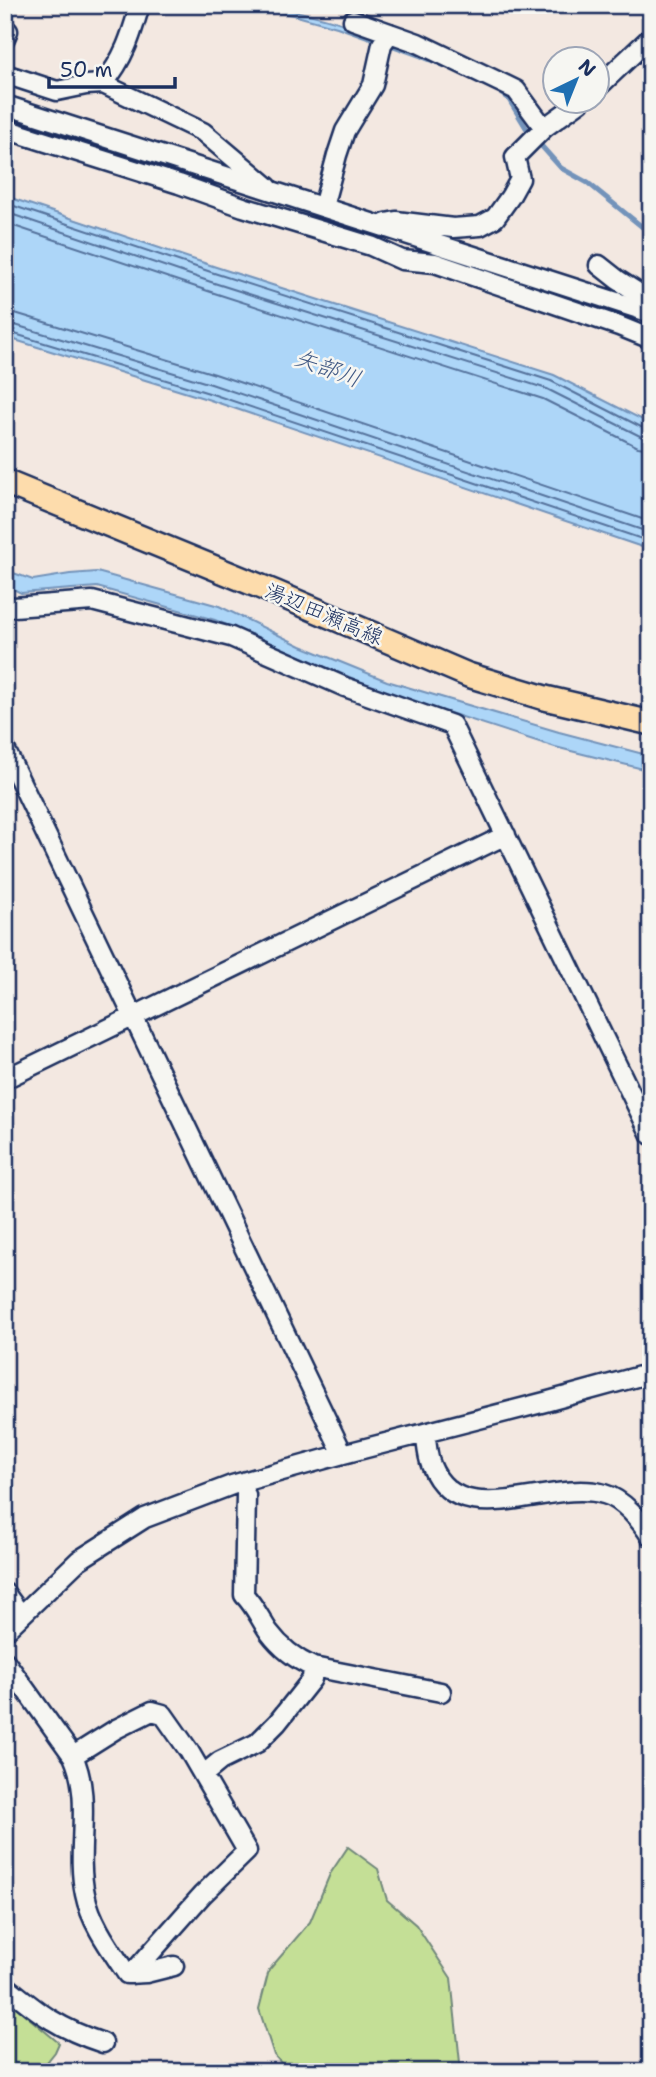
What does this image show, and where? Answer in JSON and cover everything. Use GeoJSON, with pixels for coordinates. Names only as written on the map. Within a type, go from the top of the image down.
{"type":"FeatureCollection","features":[{"type":"Feature","properties":{"kind":"main road","name":"湯辺田瀬高線"},"geometry":{"type":"LineString","coordinates":[[5,482],[276,593],[468,676],[545,698],[651,723]]}},
{"type":"Feature","properties":{"kind":"street"},"geometry":{"type":"LineString","coordinates":[[103,84],[126,51],[140,5]]}},
{"type":"Feature","properties":{"kind":"street"},"geometry":{"type":"LineString","coordinates":[[353,20],[418,43],[516,90],[544,128]]}},
{"type":"Feature","properties":{"kind":"street"},"geometry":{"type":"LineString","coordinates":[[323,207],[345,131],[373,85],[382,44],[390,33]]}},
{"type":"Feature","properties":{"kind":"street"},"geometry":{"type":"LineString","coordinates":[[610,76],[651,37]]}},
{"type":"Feature","properties":{"kind":"street"},"geometry":{"type":"LineString","coordinates":[[5,74],[57,91],[103,84],[203,132],[271,190]]}},
{"type":"Feature","properties":{"kind":"street"},"geometry":{"type":"LineString","coordinates":[[5,104],[378,225],[648,307]]}},
{"type":"Feature","properties":{"kind":"street"},"geometry":{"type":"LineString","coordinates":[[378,225],[396,221],[453,228],[480,226],[495,218],[520,179],[515,157],[544,128],[561,116]]}},
{"type":"Feature","properties":{"kind":"street"},"geometry":{"type":"LineString","coordinates":[[5,129],[371,246],[402,260],[435,263],[651,339]]}},
{"type":"Feature","properties":{"kind":"street"},"geometry":{"type":"LineString","coordinates":[[599,265],[648,307]]}},
{"type":"Feature","properties":{"kind":"street"},"geometry":{"type":"LineString","coordinates":[[5,604],[14,607],[92,601],[232,637],[345,687],[452,725],[651,1135]]}},
{"type":"Feature","properties":{"kind":"street"},"geometry":{"type":"LineString","coordinates":[[5,749],[343,1454]]}},
{"type":"Feature","properties":{"kind":"street"},"geometry":{"type":"LineString","coordinates":[[5,1080],[506,835]]}},
{"type":"Feature","properties":{"kind":"street"},"geometry":{"type":"LineString","coordinates":[[5,1631],[79,1560],[145,1518],[232,1485],[651,1373]]}},
{"type":"Feature","properties":{"kind":"street"},"geometry":{"type":"LineString","coordinates":[[425,1433],[430,1463],[440,1483],[457,1497],[486,1502],[585,1490],[607,1494],[624,1505],[651,1537]]}},
{"type":"Feature","properties":{"kind":"street"},"geometry":{"type":"LineString","coordinates":[[246,1495],[244,1595],[254,1604],[269,1632],[295,1659],[313,1667],[441,1692]]}},
{"type":"Feature","properties":{"kind":"street"},"geometry":{"type":"LineString","coordinates":[[5,1593],[21,1615]]}},
{"type":"Feature","properties":{"kind":"street"},"geometry":{"type":"LineString","coordinates":[[5,1661],[73,1756],[78,1767],[84,1797],[81,1848],[84,1892],[90,1913],[108,1946],[127,1974],[146,1973],[174,1966]]}},
{"type":"Feature","properties":{"kind":"street"},"geometry":{"type":"LineString","coordinates":[[203,1775],[220,1761],[257,1743],[278,1723],[312,1679],[313,1667]]}},
{"type":"Feature","properties":{"kind":"street"},"geometry":{"type":"LineString","coordinates":[[73,1756],[116,1729],[152,1711],[163,1714],[189,1751],[247,1852],[202,1895],[132,1974]]}},
{"type":"Feature","properties":{"kind":"street"},"geometry":{"type":"LineString","coordinates":[[5,1985],[42,2016],[74,2034],[103,2043]]}},
{"type":"Feature","properties":{"kind":"green space"},"geometry":{"type":"Polygon","coordinates":[[[348,1847],[378,1869],[387,1900],[416,1925],[451,1978],[461,2072],[289,2072],[274,2055],[259,2009],[269,1970],[310,1922],[330,1874],[348,1847]]]}},
{"type":"Feature","properties":{"kind":"green space"},"geometry":{"type":"Polygon","coordinates":[[[5,1998],[59,2043],[39,2072],[5,2072],[5,1998]]]}},
{"type":"Feature","properties":{"kind":"water"},"geometry":{"type":"Polygon","coordinates":[[[238,5],[287,9],[336,21],[429,58],[428,60],[337,27],[293,15],[238,5]]]}},
{"type":"Feature","properties":{"kind":"water","name":"矢部川"},"geometry":{"type":"Polygon","coordinates":[[[5,196],[554,375],[651,424],[651,550],[207,399],[5,337],[5,196]]]}},
{"type":"Feature","properties":{"kind":"water"},"geometry":{"type":"Polygon","coordinates":[[[5,570],[33,580],[97,572],[219,606],[301,646],[387,681],[651,756],[651,771],[555,747],[382,691],[215,620],[97,587],[21,593],[5,585],[5,570]]]}},
{"type":"Feature","properties":{"kind":"waterway"},"geometry":{"type":"LineString","coordinates":[[423,57],[450,68]]}},
{"type":"Feature","properties":{"kind":"waterway"},"geometry":{"type":"LineString","coordinates":[[500,92],[508,98],[528,131],[561,168],[588,183],[651,234]]}}]}
